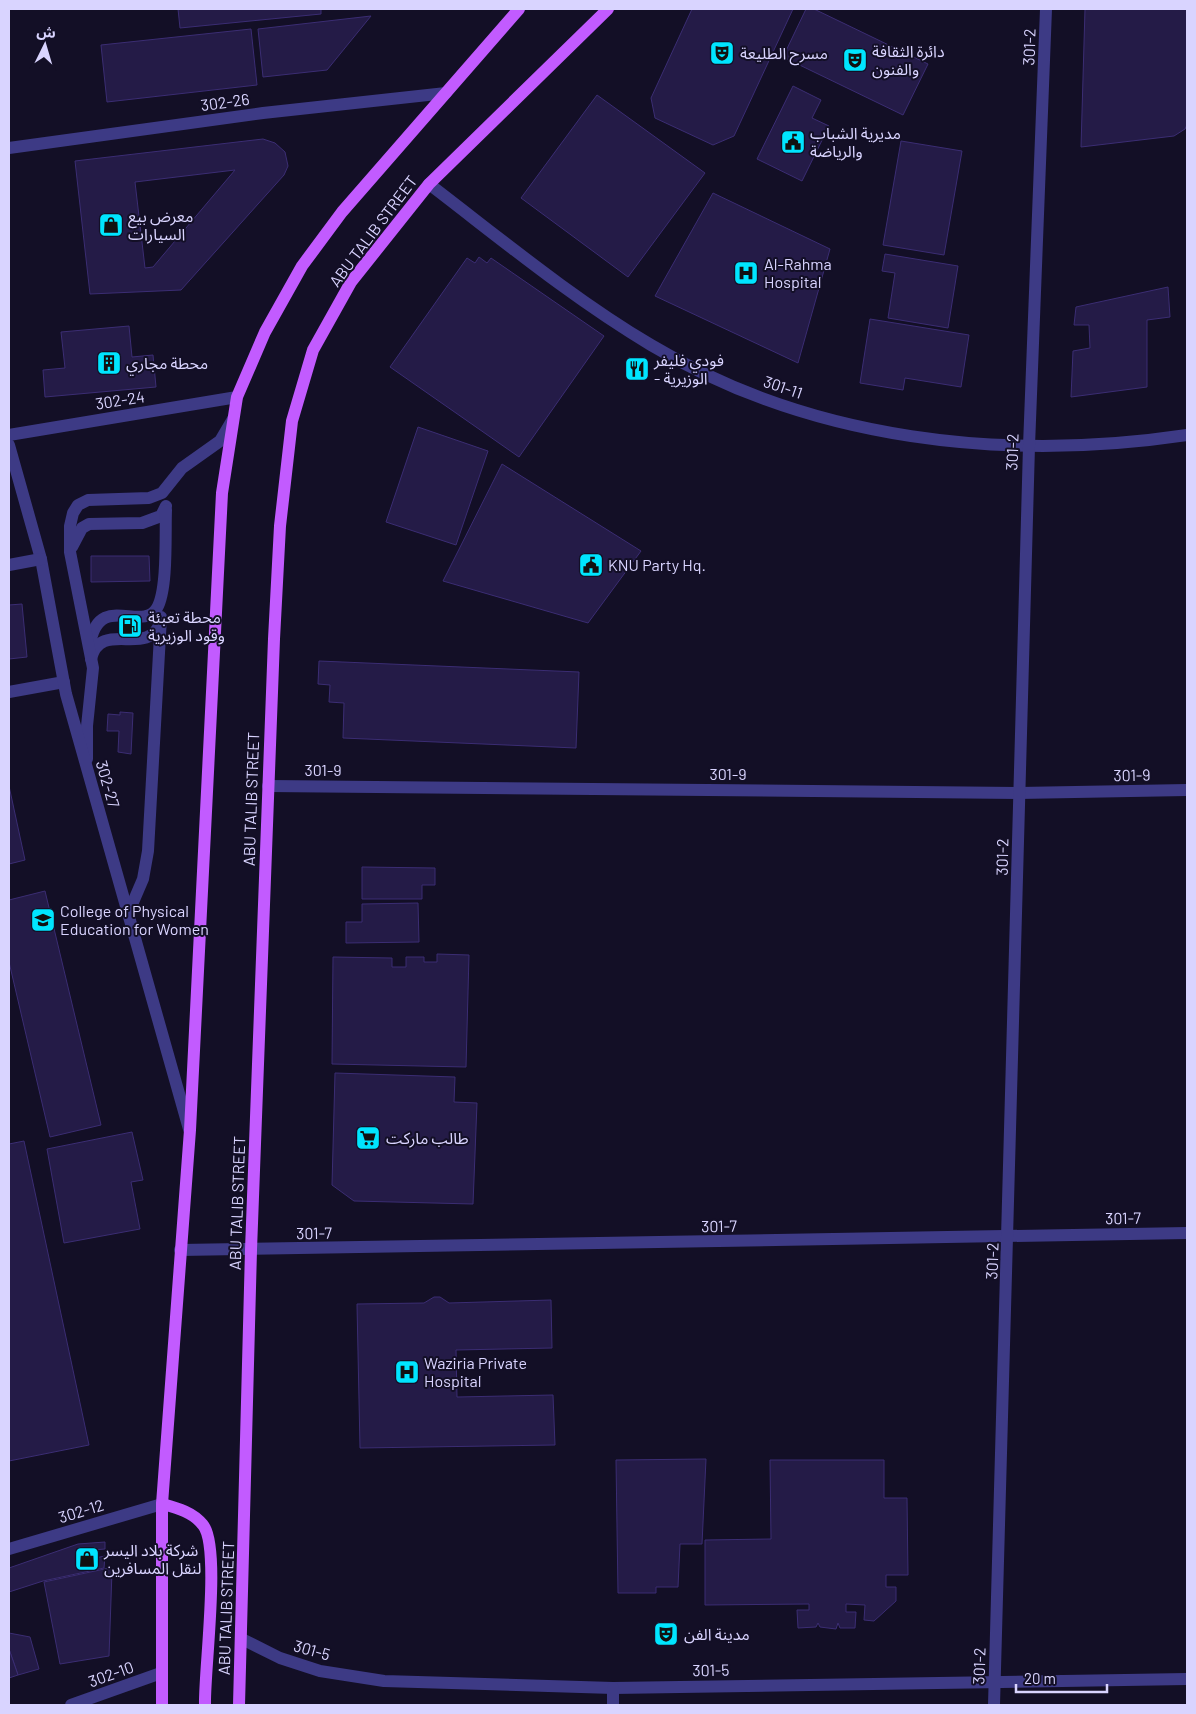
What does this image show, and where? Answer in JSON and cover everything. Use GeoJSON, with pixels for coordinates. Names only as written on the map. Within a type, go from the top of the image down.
{"type":"FeatureCollection","features":[{"type":"Feature","properties":{"kind":"main road","name":"ABU TALIB STREET"},"geometry":{"type":"LineString","coordinates":[[162,1705],[162,1504],[190,1130],[222,493],[237,397],[264,332],[302,266],[342,212],[519,9]]}},
{"type":"Feature","properties":{"kind":"main road"},"geometry":{"type":"LineString","coordinates":[[584,32],[597,9]]}},
{"type":"Feature","properties":{"kind":"main road","name":"ABU TALIB STREET"},"geometry":{"type":"LineString","coordinates":[[239,1705],[251,1250],[268,786],[280,526],[292,421],[313,350],[351,282],[429,184],[608,9]]}},
{"type":"Feature","properties":{"kind":"main road"},"geometry":{"type":"LineString","coordinates":[[162,1504],[194,1516],[204,1526],[209,1542],[211,1583],[205,1705]]}},
{"type":"Feature","properties":{"kind":"street","name":"301-2"},"geometry":{"type":"LineString","coordinates":[[994,1705],[1009,1238],[1029,446],[1046,9]]}},
{"type":"Feature","properties":{"kind":"street","name":"302-26"},"geometry":{"type":"LineString","coordinates":[[9,148],[263,113],[446,93]]}},
{"type":"Feature","properties":{"kind":"street","name":"301-11"},"geometry":{"type":"LineString","coordinates":[[429,184],[605,316],[652,346],[702,372],[754,394],[807,413],[917,438],[972,444],[1029,446],[1090,445],[1187,435]]}},
{"type":"Feature","properties":{"kind":"street","name":"302-24"},"geometry":{"type":"LineString","coordinates":[[9,435],[237,397]]}},
{"type":"Feature","properties":{"kind":"street"},"geometry":{"type":"LineString","coordinates":[[88,772],[87,732],[93,675],[70,552],[70,526],[73,513],[81,502],[88,500],[149,498],[162,493],[182,468],[220,441],[234,416]]}},
{"type":"Feature","properties":{"kind":"street","name":"302-27"},"geometry":{"type":"LineString","coordinates":[[9,445],[41,559],[64,682],[190,1130]]}},
{"type":"Feature","properties":{"kind":"street"},"geometry":{"type":"LineString","coordinates":[[128,914],[143,879],[148,851],[163,594],[167,486]]}},
{"type":"Feature","properties":{"kind":"street"},"geometry":{"type":"LineString","coordinates":[[70,552],[76,536],[82,528],[89,524],[148,522],[158,518],[166,510]]}},
{"type":"Feature","properties":{"kind":"street"},"geometry":{"type":"LineString","coordinates":[[9,565],[41,559]]}},
{"type":"Feature","properties":{"kind":"street"},"geometry":{"type":"LineString","coordinates":[[90,657],[93,630],[101,619],[152,614],[163,594]]}},
{"type":"Feature","properties":{"kind":"street"},"geometry":{"type":"LineString","coordinates":[[90,657],[97,646],[104,641],[151,637],[158,629],[161,617]]}},
{"type":"Feature","properties":{"kind":"street"},"geometry":{"type":"LineString","coordinates":[[9,692],[64,682]]}},
{"type":"Feature","properties":{"kind":"street","name":"301-9"},"geometry":{"type":"LineString","coordinates":[[268,786],[1019,792],[1187,790]]}},
{"type":"Feature","properties":{"kind":"street","name":"301-7"},"geometry":{"type":"LineString","coordinates":[[180,1250],[1009,1238],[1187,1233]]}},
{"type":"Feature","properties":{"kind":"street","name":"302-12"},"geometry":{"type":"LineString","coordinates":[[9,1549],[162,1504]]}},
{"type":"Feature","properties":{"kind":"street","name":"301-5"},"geometry":{"type":"LineString","coordinates":[[242,1639],[280,1658],[320,1671],[384,1682],[613,1688],[1187,1679]]}},
{"type":"Feature","properties":{"kind":"street","name":"302-10"},"geometry":{"type":"LineString","coordinates":[[71,1705],[161,1673]]}},
{"type":"Feature","properties":{"kind":"street"},"geometry":{"type":"LineString","coordinates":[[613,1688],[613,1705]]}},
{"type":"Feature","properties":{"kind":"building"},"geometry":{"type":"Polygon","coordinates":[[[178,9],[321,9],[321,14],[180,28],[178,9]]]}},
{"type":"Feature","properties":{"kind":"building","name":"مسرح الطليعة"},"geometry":{"type":"Polygon","coordinates":[[[692,9],[793,9],[734,136],[713,145],[655,118],[651,98],[692,9]]]}},
{"type":"Feature","properties":{"kind":"building","name":"دائرة الثقافة والفنون"},"geometry":{"type":"Polygon","coordinates":[[[806,9],[814,9],[928,64],[903,115],[783,57],[806,9]]]}},
{"type":"Feature","properties":{"kind":"building"},"geometry":{"type":"Polygon","coordinates":[[[1085,9],[1187,9],[1187,125],[1185,129],[1174,136],[1081,147],[1085,9]]]}},
{"type":"Feature","properties":{"kind":"building"},"geometry":{"type":"Polygon","coordinates":[[[371,16],[327,70],[263,77],[258,29],[371,16]]]}},
{"type":"Feature","properties":{"kind":"building"},"geometry":{"type":"Polygon","coordinates":[[[251,29],[257,85],[107,102],[101,45],[251,29]]]}},
{"type":"Feature","properties":{"kind":"building","name":"مديرية الشباب والرياضة"},"geometry":{"type":"Polygon","coordinates":[[[793,86],[821,100],[812,118],[829,126],[802,181],[757,159],[793,86]]]}},
{"type":"Feature","properties":{"kind":"building"},"geometry":{"type":"Polygon","coordinates":[[[597,95],[705,173],[628,277],[521,198],[597,95]]]}},
{"type":"Feature","properties":{"kind":"building","name":"معرض بيع السيارات"},"geometry":{"type":"Polygon","coordinates":[[[263,139],[275,143],[285,152],[288,166],[284,175],[181,290],[90,294],[75,161],[263,139]],[[235,170],[135,182],[145,268],[153,267],[235,170]]]}},
{"type":"Feature","properties":{"kind":"building"},"geometry":{"type":"Polygon","coordinates":[[[901,141],[962,151],[944,255],[883,245],[901,141]]]}},
{"type":"Feature","properties":{"kind":"building","name":"Al-Rahma Hospital"},"geometry":{"type":"Polygon","coordinates":[[[713,193],[830,249],[798,363],[655,296],[713,193]]]}},
{"type":"Feature","properties":{"kind":"building"},"geometry":{"type":"Polygon","coordinates":[[[885,254],[958,266],[948,328],[888,318],[895,273],[882,271],[885,254]]]}},
{"type":"Feature","properties":{"kind":"building"},"geometry":{"type":"Polygon","coordinates":[[[479,257],[487,263],[491,258],[604,336],[519,457],[390,367],[467,258],[475,263],[479,257]]]}},
{"type":"Feature","properties":{"kind":"building"},"geometry":{"type":"Polygon","coordinates":[[[1168,287],[1170,317],[1147,320],[1147,387],[1071,397],[1073,351],[1090,348],[1089,325],[1074,325],[1076,307],[1168,287]]]}},
{"type":"Feature","properties":{"kind":"building"},"geometry":{"type":"Polygon","coordinates":[[[870,319],[969,335],[961,387],[905,378],[903,390],[860,383],[870,319]]]}},
{"type":"Feature","properties":{"kind":"building","name":"محطة مجاري"},"geometry":{"type":"Polygon","coordinates":[[[129,326],[132,357],[153,355],[156,387],[45,397],[43,370],[65,368],[61,332],[129,326]]]}},
{"type":"Feature","properties":{"kind":"building"},"geometry":{"type":"Polygon","coordinates":[[[418,427],[488,451],[456,545],[386,522],[418,427]]]}},
{"type":"Feature","properties":{"kind":"building"},"geometry":{"type":"Polygon","coordinates":[[[502,464],[641,551],[588,623],[443,581],[502,464]]]}},
{"type":"Feature","properties":{"kind":"building"},"geometry":{"type":"Polygon","coordinates":[[[91,556],[149,556],[150,581],[91,582],[91,556]]]}},
{"type":"Feature","properties":{"kind":"building"},"geometry":{"type":"Polygon","coordinates":[[[22,604],[27,657],[9,659],[9,605],[22,604]]]}},
{"type":"Feature","properties":{"kind":"building"},"geometry":{"type":"Polygon","coordinates":[[[319,661],[579,672],[576,748],[343,738],[344,703],[329,702],[330,685],[318,684],[319,661]]]}},
{"type":"Feature","properties":{"kind":"building"},"geometry":{"type":"Polygon","coordinates":[[[120,712],[133,713],[131,754],[118,752],[119,731],[107,731],[108,714],[120,715],[120,712]]]}},
{"type":"Feature","properties":{"kind":"building"},"geometry":{"type":"Polygon","coordinates":[[[9,786],[25,860],[9,864],[9,786]]]}},
{"type":"Feature","properties":{"kind":"building"},"geometry":{"type":"Polygon","coordinates":[[[362,867],[435,868],[435,885],[422,885],[422,899],[362,899],[362,867]]]}},
{"type":"Feature","properties":{"kind":"building"},"geometry":{"type":"Polygon","coordinates":[[[45,891],[101,1125],[50,1137],[9,962],[9,900],[45,891]]]}},
{"type":"Feature","properties":{"kind":"building"},"geometry":{"type":"Polygon","coordinates":[[[418,903],[419,942],[346,943],[346,922],[362,922],[362,904],[418,903]]]}},
{"type":"Feature","properties":{"kind":"building"},"geometry":{"type":"Polygon","coordinates":[[[437,954],[469,955],[466,1067],[332,1064],[333,957],[392,958],[392,967],[406,967],[406,957],[424,957],[424,962],[437,962],[437,954]]]}},
{"type":"Feature","properties":{"kind":"building"},"geometry":{"type":"Polygon","coordinates":[[[335,1073],[455,1077],[454,1102],[477,1103],[473,1204],[354,1201],[332,1185],[335,1073]]]}},
{"type":"Feature","properties":{"kind":"building"},"geometry":{"type":"Polygon","coordinates":[[[132,1132],[143,1180],[131,1182],[140,1229],[64,1243],[47,1149],[132,1132]]]}},
{"type":"Feature","properties":{"kind":"building"},"geometry":{"type":"Polygon","coordinates":[[[24,1141],[89,1445],[9,1461],[9,1144],[24,1141]]]}},
{"type":"Feature","properties":{"kind":"building","name":"Waziria Private Hospital"},"geometry":{"type":"Polygon","coordinates":[[[434,1297],[440,1297],[449,1303],[551,1300],[552,1348],[456,1350],[457,1397],[553,1395],[555,1445],[360,1448],[357,1304],[424,1303],[434,1297]]]}},
{"type":"Feature","properties":{"kind":"building"},"geometry":{"type":"Polygon","coordinates":[[[706,1459],[702,1544],[680,1544],[678,1587],[656,1587],[656,1593],[618,1593],[616,1460],[706,1459]]]}},
{"type":"Feature","properties":{"kind":"building"},"geometry":{"type":"Polygon","coordinates":[[[770,1460],[884,1460],[884,1498],[907,1498],[908,1575],[886,1575],[886,1587],[896,1587],[896,1601],[874,1621],[864,1620],[865,1605],[846,1604],[846,1612],[856,1612],[855,1628],[840,1628],[838,1623],[836,1629],[820,1627],[818,1623],[816,1627],[798,1628],[797,1610],[809,1610],[809,1604],[705,1605],[705,1540],[771,1539],[770,1460]]]}},
{"type":"Feature","properties":{"kind":"building"},"geometry":{"type":"Polygon","coordinates":[[[105,1542],[105,1549],[94,1550],[95,1558],[105,1556],[104,1568],[43,1581],[9,1592],[9,1568],[78,1544],[105,1542]]]}},
{"type":"Feature","properties":{"kind":"building"},"geometry":{"type":"Polygon","coordinates":[[[109,1568],[112,1571],[109,1656],[60,1664],[44,1582],[109,1568]]]}},
{"type":"Feature","properties":{"kind":"building"},"geometry":{"type":"Polygon","coordinates":[[[9,1633],[30,1637],[39,1669],[18,1675],[9,1649],[9,1633]]]}},
{"type":"Feature","properties":{"kind":"building"},"geometry":{"type":"Polygon","coordinates":[[[9,1649],[18,1675],[9,1678],[9,1649]]]}},
{"type":"Feature","properties":{"kind":"place","name":"مسرح الطليعة"},"geometry":{"type":"Point","coordinates":[722,53]}},
{"type":"Feature","properties":{"kind":"place","name":"دائرة الثقافة والفنون"},"geometry":{"type":"Point","coordinates":[855,60]}},
{"type":"Feature","properties":{"kind":"place","name":"مديرية الشباب والرياضة"},"geometry":{"type":"Point","coordinates":[793,142]}},
{"type":"Feature","properties":{"kind":"place","name":"معرض بيع السيارات"},"geometry":{"type":"Point","coordinates":[111,225]}},
{"type":"Feature","properties":{"kind":"place","name":"Al-Rahma Hospital"},"geometry":{"type":"Point","coordinates":[746,273]}},
{"type":"Feature","properties":{"kind":"place","name":"محطة مجاري"},"geometry":{"type":"Point","coordinates":[109,363]}},
{"type":"Feature","properties":{"kind":"place","name":"فودي فليفر - الوزيرية"},"geometry":{"type":"Point","coordinates":[637,369]}},
{"type":"Feature","properties":{"kind":"place","name":"KNU Party Hq."},"geometry":{"type":"Point","coordinates":[591,565]}},
{"type":"Feature","properties":{"kind":"place","name":"محطة تعبئة وقود الوزيرية"},"geometry":{"type":"Point","coordinates":[130,626]}},
{"type":"Feature","properties":{"kind":"place","name":"College of Physical Education for Women"},"geometry":{"type":"Point","coordinates":[43,920]}},
{"type":"Feature","properties":{"kind":"place","name":"طالب ماركت"},"geometry":{"type":"Point","coordinates":[368,1138]}},
{"type":"Feature","properties":{"kind":"place","name":"Waziria Private Hospital"},"geometry":{"type":"Point","coordinates":[407,1372]}},
{"type":"Feature","properties":{"kind":"place","name":"شركة بلاد اليسر لنقل المسافرين"},"geometry":{"type":"Point","coordinates":[87,1559]}},
{"type":"Feature","properties":{"kind":"place","name":"مدينة الفن"},"geometry":{"type":"Point","coordinates":[666,1634]}}]}
